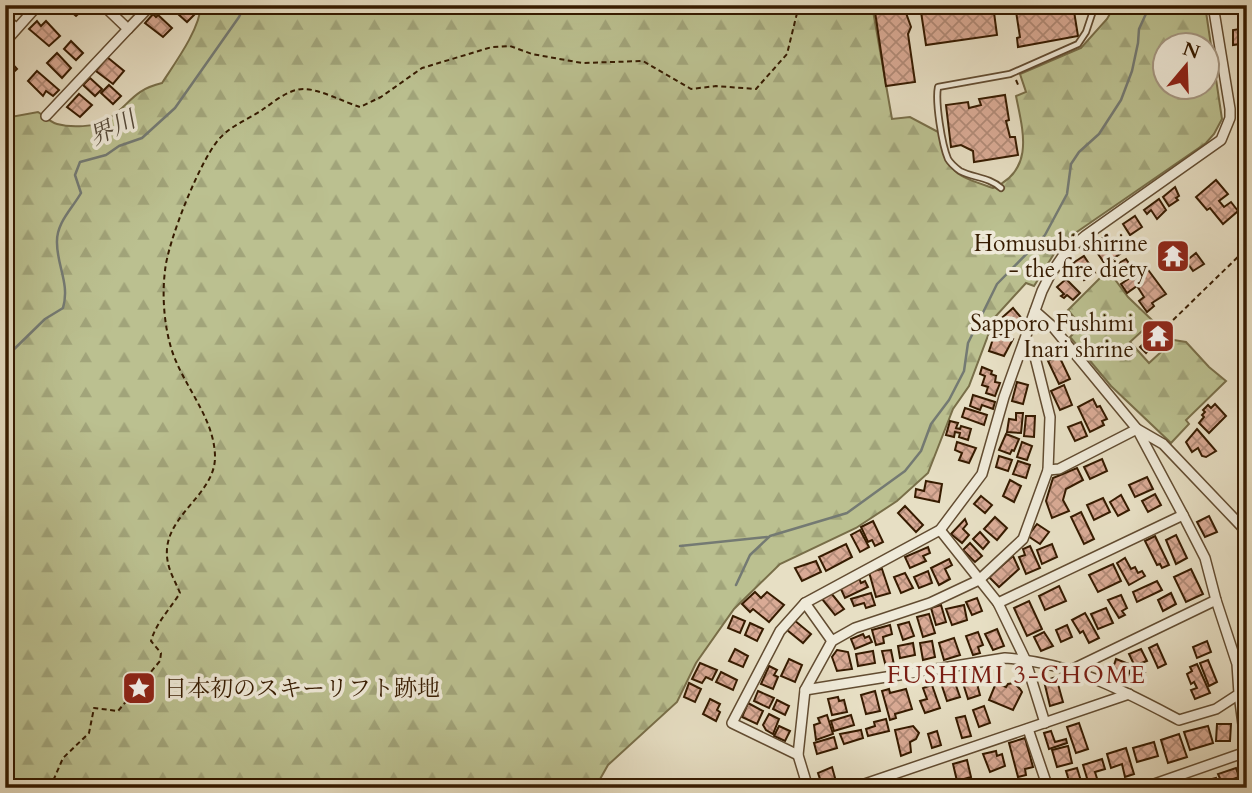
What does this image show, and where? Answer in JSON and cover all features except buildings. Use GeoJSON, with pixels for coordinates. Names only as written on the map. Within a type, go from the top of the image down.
{"type":"FeatureCollection","features":[{"type":"Feature","properties":{"kind":"street"},"geometry":{"type":"LineString","coordinates":[[5,42],[38,5]]}},
{"type":"Feature","properties":{"kind":"street"},"geometry":{"type":"LineString","coordinates":[[103,5],[128,29]]}},
{"type":"Feature","properties":{"kind":"street"},"geometry":{"type":"LineString","coordinates":[[46,116],[150,5]]}},
{"type":"Feature","properties":{"kind":"street"},"geometry":{"type":"LineString","coordinates":[[798,755],[732,723],[780,631],[805,603],[940,530],[982,474],[1024,342],[1050,275],[1074,244],[1221,140],[1230,118],[1230,109],[1213,5]]}},
{"type":"Feature","properties":{"kind":"street"},"geometry":{"type":"LineString","coordinates":[[5,19],[16,28]]}},
{"type":"Feature","properties":{"kind":"street"},"geometry":{"type":"LineString","coordinates":[[1035,311],[1052,326],[1137,429],[1205,558],[1237,664],[1246,754],[1143,788]]}},
{"type":"Feature","properties":{"kind":"street"},"geometry":{"type":"LineString","coordinates":[[808,788],[798,755],[806,690],[832,641],[855,628],[930,603],[979,580],[1023,539],[1048,470],[1050,416],[1034,353],[1024,342]]}},
{"type":"Feature","properties":{"kind":"street"},"geometry":{"type":"LineString","coordinates":[[1048,470],[1059,469],[1137,429]]}},
{"type":"Feature","properties":{"kind":"street"},"geometry":{"type":"LineString","coordinates":[[1137,429],[1163,444],[1245,530],[1247,529]]}},
{"type":"Feature","properties":{"kind":"street"},"geometry":{"type":"LineString","coordinates":[[998,603],[1183,514]]}},
{"type":"Feature","properties":{"kind":"street"},"geometry":{"type":"LineString","coordinates":[[940,530],[998,603],[1024,659],[1045,723]]}},
{"type":"Feature","properties":{"kind":"street"},"geometry":{"type":"LineString","coordinates":[[1073,669],[1216,600]]}},
{"type":"Feature","properties":{"kind":"street"},"geometry":{"type":"LineString","coordinates":[[805,603],[832,641]]}},
{"type":"Feature","properties":{"kind":"street"},"geometry":{"type":"LineString","coordinates":[[806,690],[1005,658],[1073,669],[1179,720],[1216,709],[1239,694]]}},
{"type":"Feature","properties":{"kind":"street"},"geometry":{"type":"LineString","coordinates":[[858,787],[1129,694]]}},
{"type":"Feature","properties":{"kind":"street"},"geometry":{"type":"LineString","coordinates":[[1028,729],[1048,788]]}},
{"type":"Feature","properties":{"kind":"lane"},"geometry":{"type":"LineString","coordinates":[[1001,188],[986,179],[962,172],[948,159],[941,124],[938,87],[1010,74],[1078,44],[1086,32],[1095,5]]}},
{"type":"Feature","properties":{"kind":"path"},"geometry":{"type":"LineString","coordinates":[[50,788],[63,758],[89,733],[94,708],[118,711],[160,661],[161,653],[151,640],[155,627],[166,616],[180,593],[168,562],[169,539],[179,517],[213,476],[215,452],[210,428],[170,345],[164,294],[167,252],[206,155],[221,137],[242,120],[260,112],[283,96],[304,89],[359,107],[381,97],[422,68],[449,59],[510,46],[542,57],[582,63],[643,61],[691,89],[716,86],[755,89],[787,54],[799,5]]}},
{"type":"Feature","properties":{"kind":"path"},"geometry":{"type":"LineString","coordinates":[[1167,326],[1247,248]]}},
{"type":"Feature","properties":{"kind":"green space"},"geometry":{"type":"Polygon","coordinates":[[[201,5],[872,5],[892,119],[910,117],[940,133],[946,157],[955,171],[993,188],[1015,171],[1021,160],[1023,136],[1016,96],[1026,92],[1020,74],[1081,48],[1107,19],[1115,5],[1205,5],[1209,32],[1150,32],[1150,102],[1219,102],[1222,119],[1206,143],[1071,236],[1057,249],[1034,286],[1026,283],[995,317],[969,386],[953,409],[928,473],[897,501],[856,528],[780,564],[734,609],[696,663],[677,702],[608,765],[595,788],[5,788],[5,118],[38,112],[54,123],[63,125],[90,125],[107,120],[137,94],[162,83],[186,46],[201,5]]]}},
{"type":"Feature","properties":{"kind":"green space"},"geometry":{"type":"Polygon","coordinates":[[[1108,270],[1128,297],[1153,321],[1130,342],[1149,363],[1174,340],[1186,342],[1226,381],[1186,420],[1189,424],[1171,443],[1111,386],[1070,337],[1081,326],[1068,310],[1108,270]]]}},
{"type":"Feature","properties":{"kind":"waterway","name":"界川"},"geometry":{"type":"LineString","coordinates":[[5,358],[45,319],[63,308],[65,291],[57,236],[81,193],[75,175],[80,162],[106,155],[119,146],[142,138],[175,108],[245,5]]}},
{"type":"Feature","properties":{"kind":"waterway"},"geometry":{"type":"LineString","coordinates":[[736,585],[750,555],[770,536],[847,513],[905,471],[921,451],[931,424],[949,400],[964,371],[968,343],[997,284],[1045,235],[1067,194],[1071,164],[1079,152],[1099,134],[1121,100],[1132,71],[1139,29],[1150,5]]}},
{"type":"Feature","properties":{"kind":"waterway"},"geometry":{"type":"LineString","coordinates":[[680,546],[767,537]]}},
{"type":"Feature","properties":{"kind":"place","name":"Homusubi shirine - the fire diety"},"geometry":{"type":"Point","coordinates":[1173,256]}},
{"type":"Feature","properties":{"kind":"place","name":"Sapporo Fushimi Inari shrine"},"geometry":{"type":"Point","coordinates":[1158,336]}},
{"type":"Feature","properties":{"kind":"place","name":"日本初のスキーリフト跡地"},"geometry":{"type":"Point","coordinates":[139,688]}},
{"type":"Feature","properties":{"kind":"district","name":"FUSHIMI 3-CHOME"},"geometry":{"type":"Point","coordinates":[1017,675]}}]}
